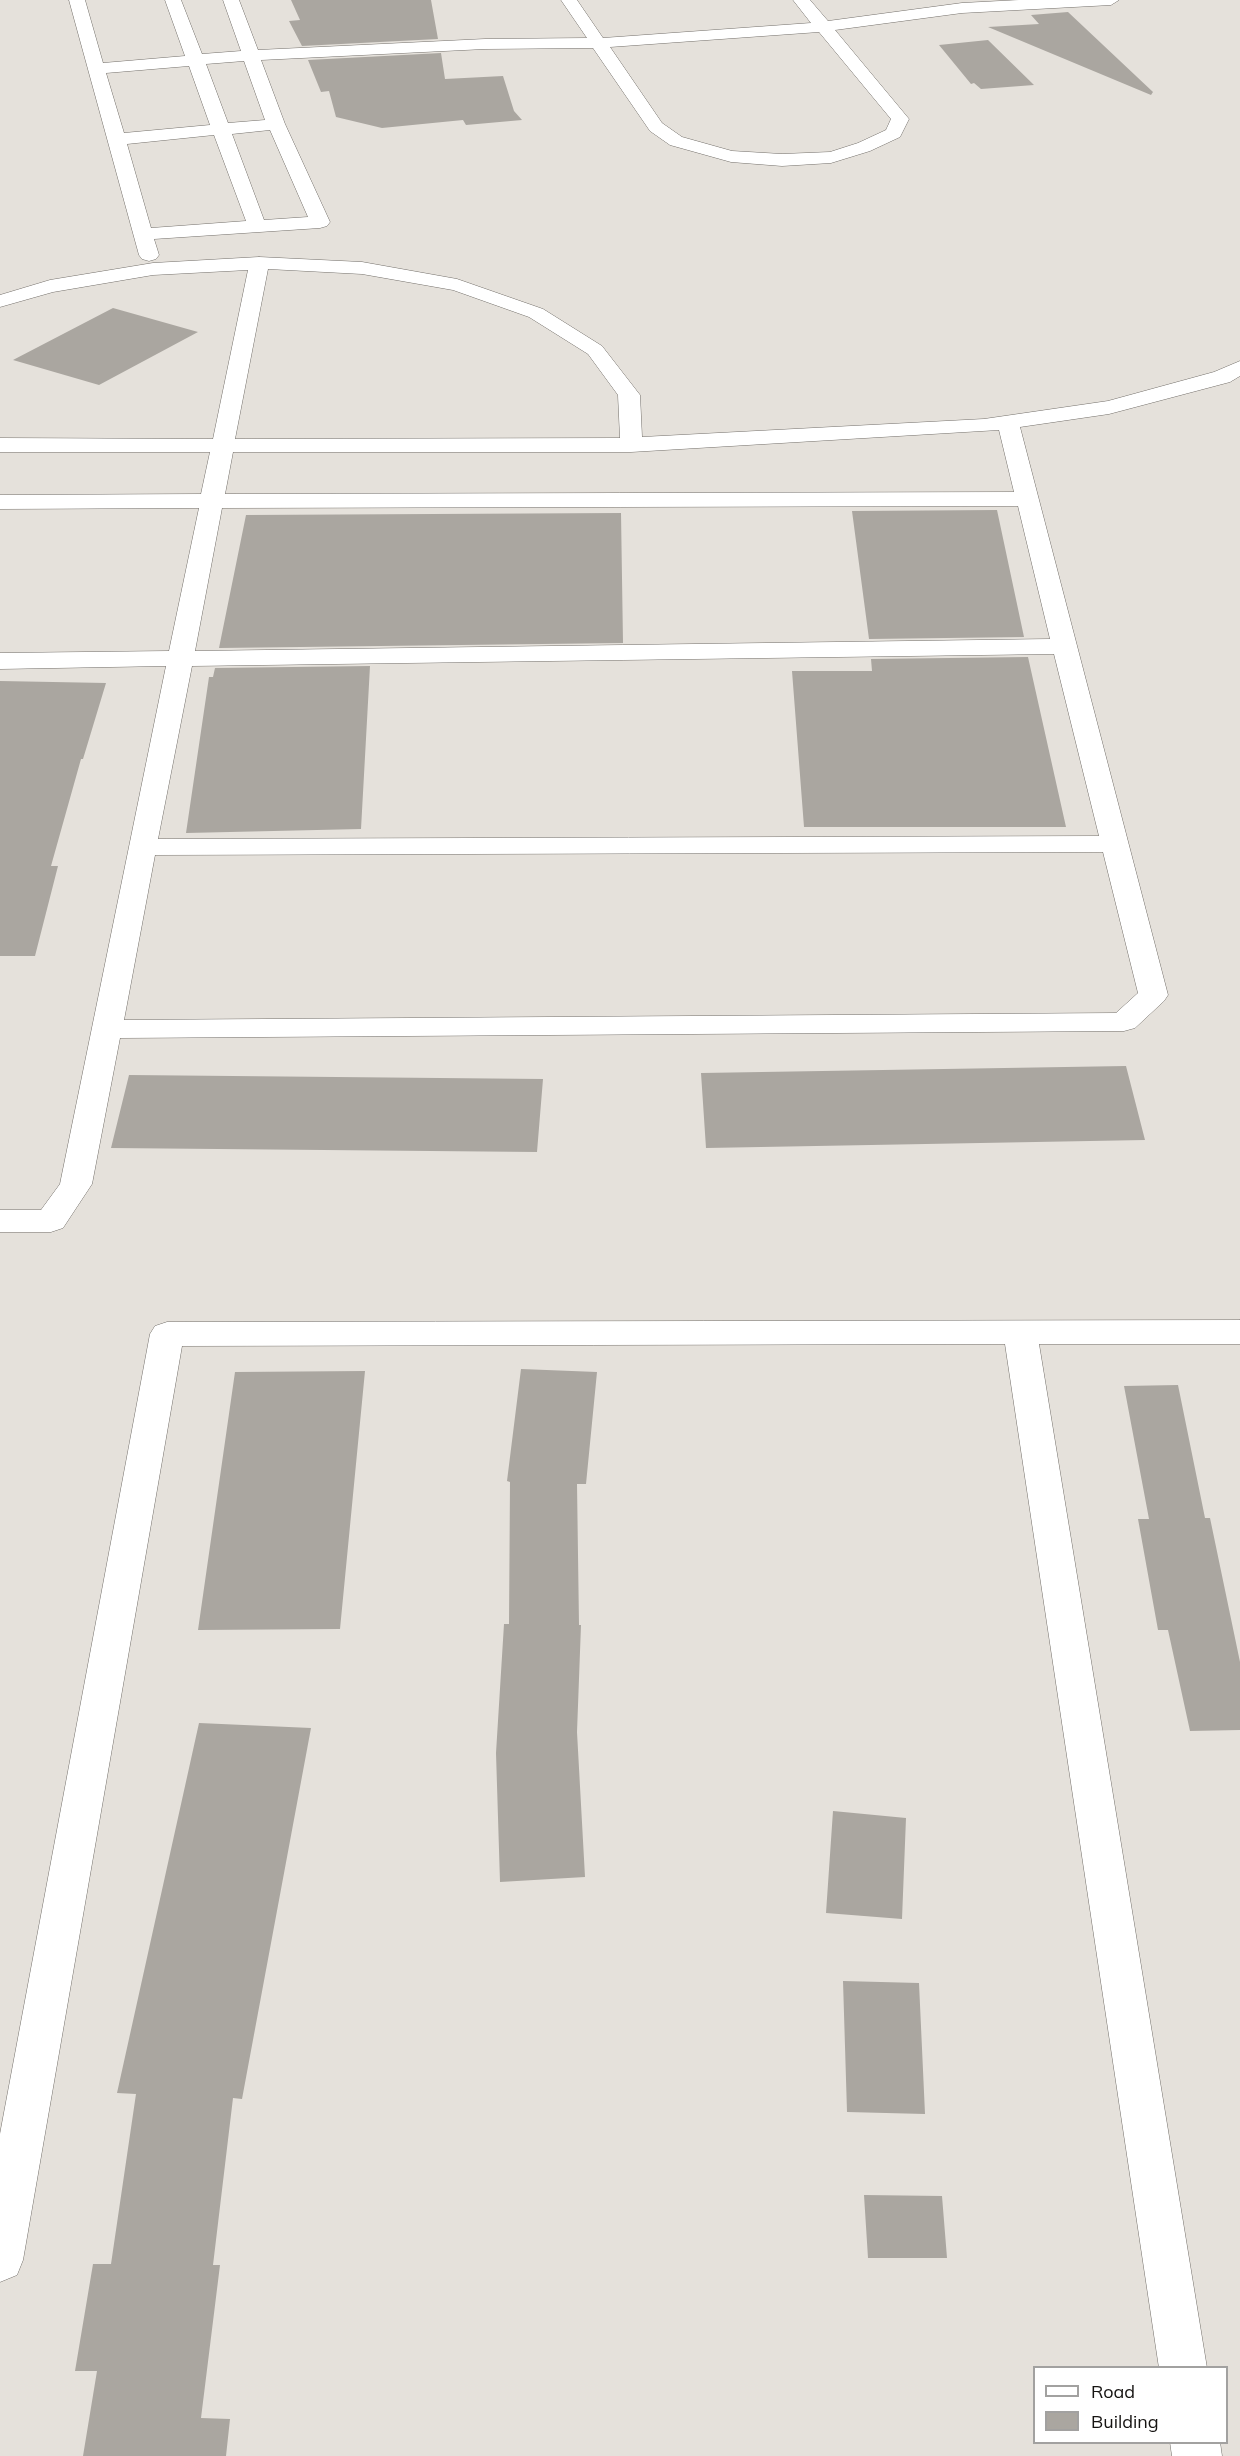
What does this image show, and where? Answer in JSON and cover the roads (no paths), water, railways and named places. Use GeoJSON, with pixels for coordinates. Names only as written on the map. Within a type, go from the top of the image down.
{"type":"FeatureCollection","features":[{"type":"Feature","properties":{"kind":"street"},"geometry":{"type":"LineString","coordinates":[[77,0],[153,269]]}},
{"type":"Feature","properties":{"kind":"street"},"geometry":{"type":"LineString","coordinates":[[173,0],[257,226]]}},
{"type":"Feature","properties":{"kind":"street"},"geometry":{"type":"LineString","coordinates":[[144,234],[320,222],[276,124],[231,0]]}},
{"type":"Feature","properties":{"kind":"street"},"geometry":{"type":"LineString","coordinates":[[569,0],[656,127],[676,141],[731,156],[782,160],[821,157],[864,147],[894,133],[900,119],[801,0]]}},
{"type":"Feature","properties":{"kind":"street"},"geometry":{"type":"LineString","coordinates":[[97,69],[252,55],[485,44],[598,43],[823,27],[962,8],[1111,0]]}},
{"type":"Feature","properties":{"kind":"street"},"geometry":{"type":"LineString","coordinates":[[117,139],[276,124]]}},
{"type":"Feature","properties":{"kind":"street"},"geometry":{"type":"LineString","coordinates":[[0,1221],[51,1221],[76,1185],[259,263]]}},
{"type":"Feature","properties":{"kind":"street"},"geometry":{"type":"LineString","coordinates":[[0,301],[50,286],[153,269],[259,263],[362,268],[456,285],[536,313],[595,350],[629,395],[631,445]]}},
{"type":"Feature","properties":{"kind":"street"},"geometry":{"type":"LineString","coordinates":[[0,445],[631,445],[984,426],[1109,407],[1234,374]]}},
{"type":"Feature","properties":{"kind":"street"},"geometry":{"type":"LineString","coordinates":[[107,1029],[1124,1022],[1153,995],[1008,422]]}},
{"type":"Feature","properties":{"kind":"street"},"geometry":{"type":"LineString","coordinates":[[0,502],[1027,499]]}},
{"type":"Feature","properties":{"kind":"street"},"geometry":{"type":"LineString","coordinates":[[0,661],[1064,646]]}},
{"type":"Feature","properties":{"kind":"street"},"geometry":{"type":"LineString","coordinates":[[142,847],[1114,844]]}},
{"type":"Feature","properties":{"kind":"street"},"geometry":{"type":"LineString","coordinates":[[1020,1332],[1183,2366]]}},
{"type":"Feature","properties":{"kind":"street"},"geometry":{"type":"LineString","coordinates":[[0,2260],[167,1334],[1240,1332]]}}]}
